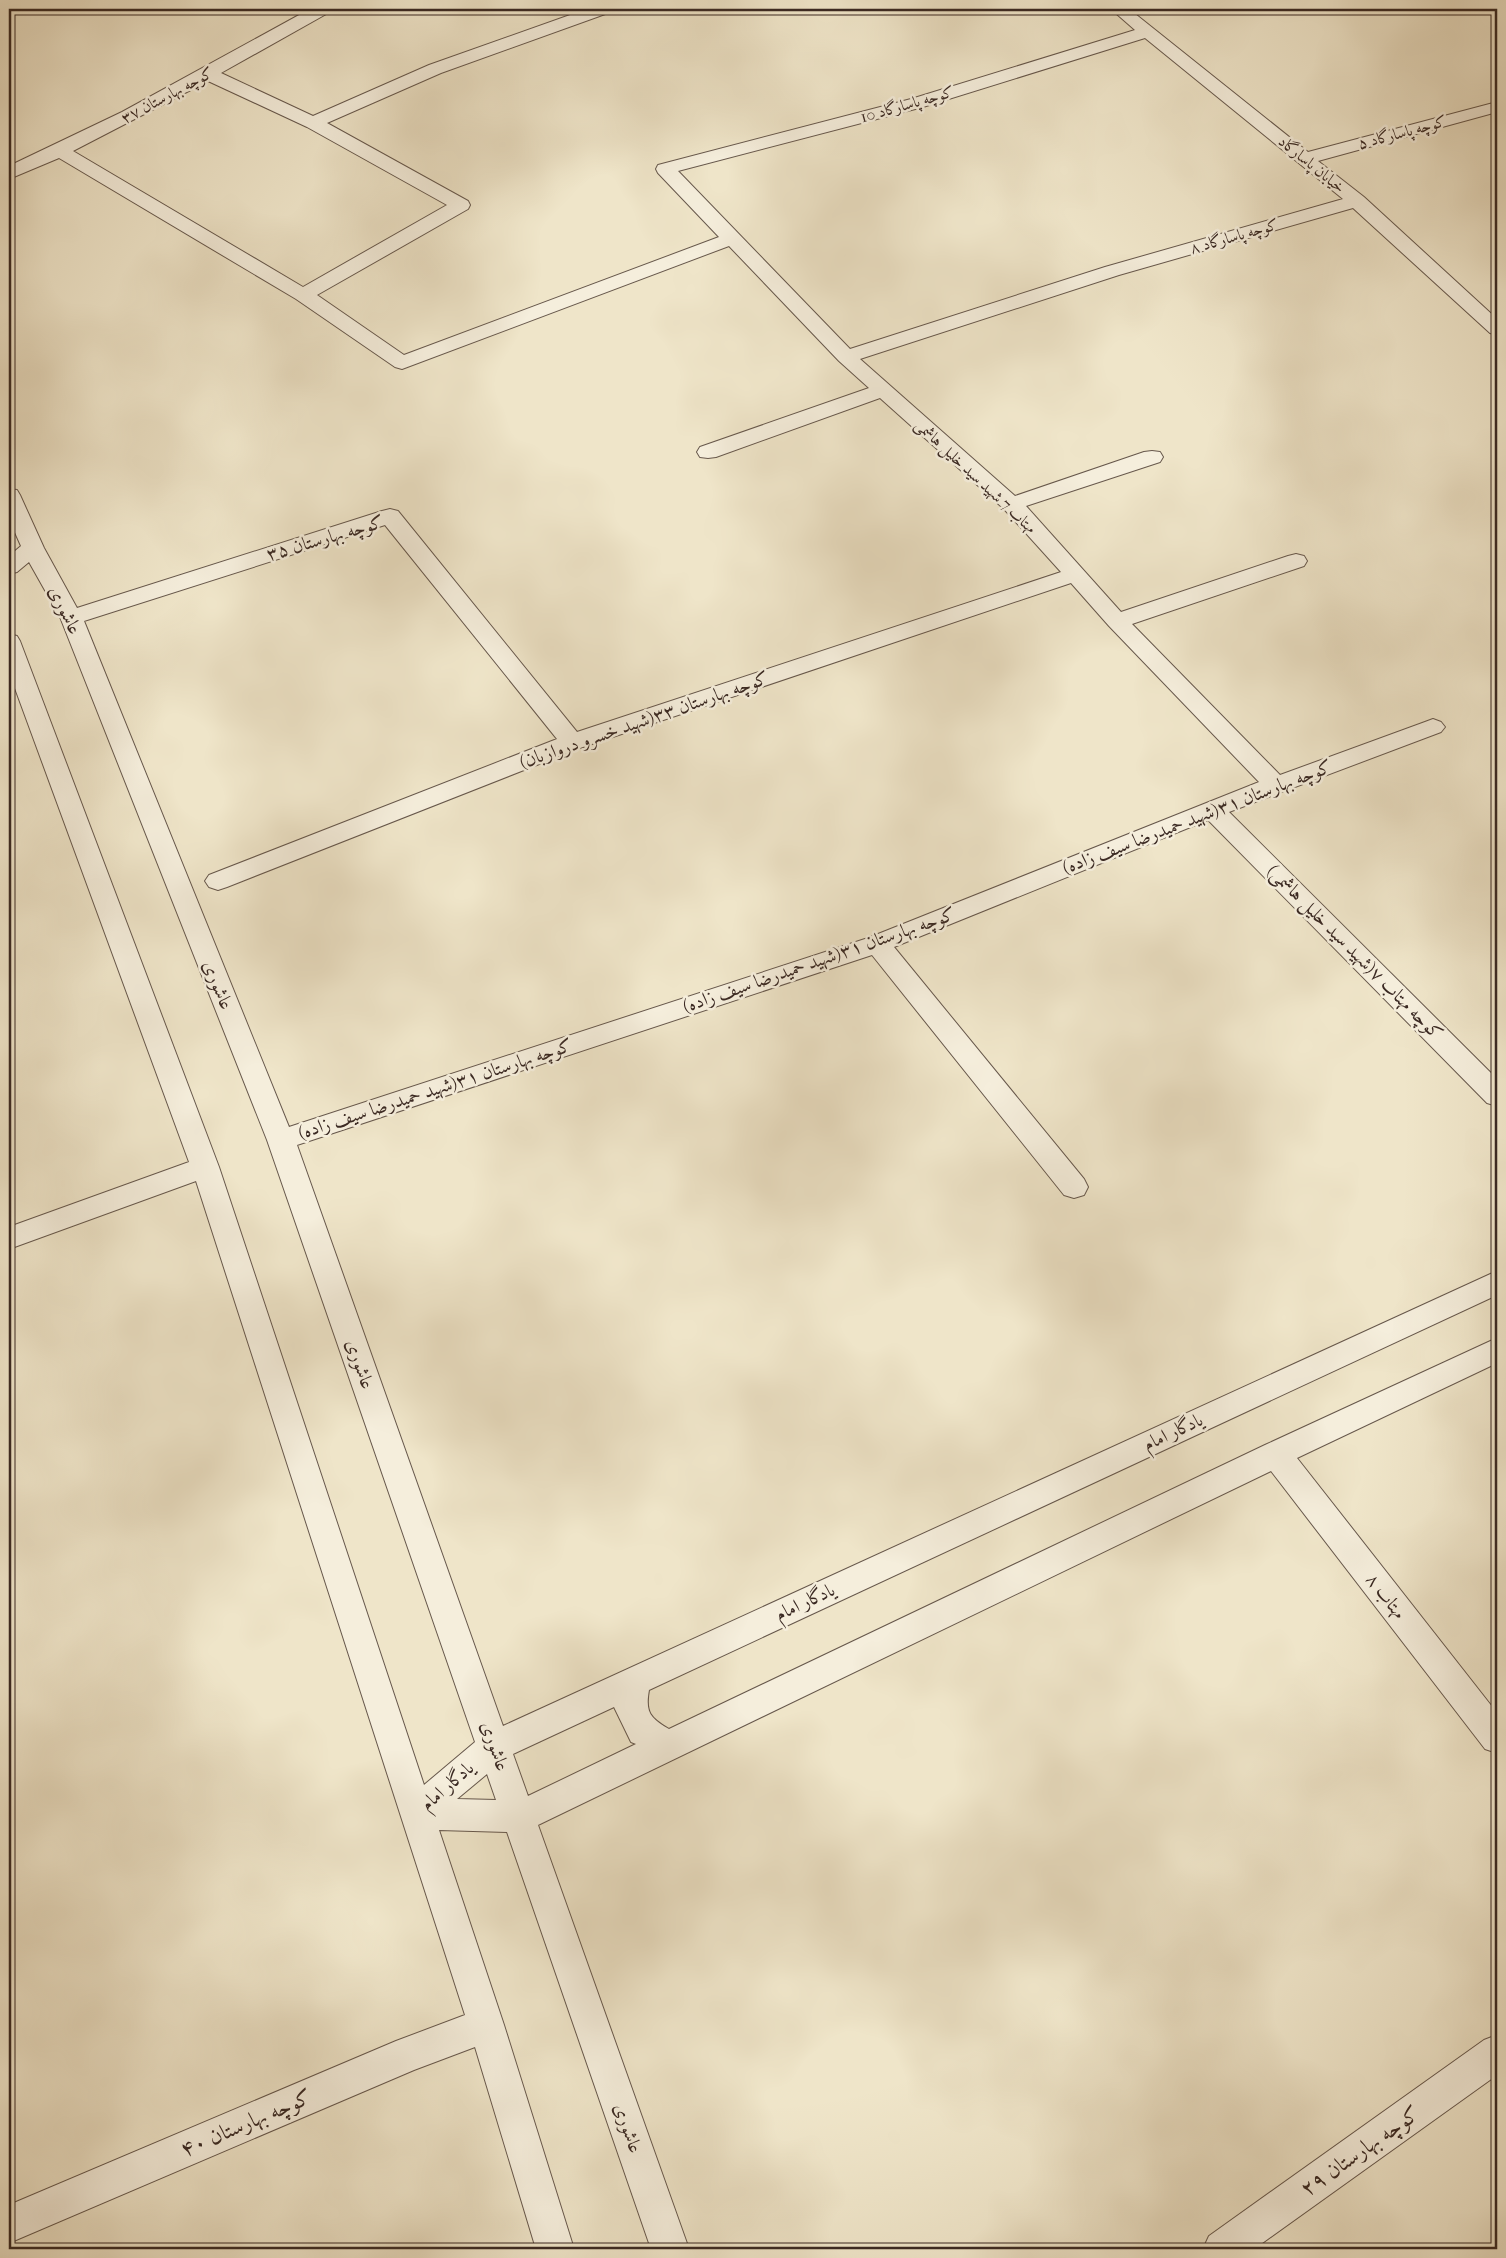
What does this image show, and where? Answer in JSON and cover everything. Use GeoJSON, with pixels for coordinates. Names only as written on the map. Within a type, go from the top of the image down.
{"type":"FeatureCollection","features":[{"type":"Feature","properties":{"kind":"street","name":"کوچه بهارستان ۳۷"},"geometry":{"type":"LineString","coordinates":[[9,173],[61,151],[208,74],[322,9]]}},
{"type":"Feature","properties":{"kind":"street"},"geometry":{"type":"LineString","coordinates":[[314,123],[435,69],[602,9]]}},
{"type":"Feature","properties":{"kind":"street","name":"خیابان پاسارگاد"},"geometry":{"type":"LineString","coordinates":[[1119,9],[1307,158],[1356,200],[1497,329]]}},
{"type":"Feature","properties":{"kind":"street","name":"کوچه پاسارگاد 10"},"geometry":{"type":"LineString","coordinates":[[665,169],[917,103],[1147,32]]}},
{"type":"Feature","properties":{"kind":"street"},"geometry":{"type":"LineString","coordinates":[[208,74],[314,123],[461,205],[303,295]]}},
{"type":"Feature","properties":{"kind":"street","name":"کوچه پاسارگاد ۵"},"geometry":{"type":"LineString","coordinates":[[1307,158],[1497,106]]}},
{"type":"Feature","properties":{"kind":"street"},"geometry":{"type":"LineString","coordinates":[[61,151],[303,295],[402,363],[733,238]]}},
{"type":"Feature","properties":{"kind":"street","name":"مهتاب 7 شهید سید خلیل هاشمی"},"geometry":{"type":"LineString","coordinates":[[665,169],[846,357],[1012,504],[1117,621],[1276,785]]}},
{"type":"Feature","properties":{"kind":"street","name":"کوچه پاسارگاد ۸"},"geometry":{"type":"LineString","coordinates":[[846,357],[1112,271],[1356,200]]}},
{"type":"Feature","properties":{"kind":"street"},"geometry":{"type":"LineString","coordinates":[[708,452],[884,390]]}},
{"type":"Feature","properties":{"kind":"street"},"geometry":{"type":"LineString","coordinates":[[1012,504],[1152,457]]}},
{"type":"Feature","properties":{"kind":"street","name":"عاشوری"},"geometry":{"type":"LineString","coordinates":[[9,495],[21,549],[71,616],[281,1140],[670,2249]]}},
{"type":"Feature","properties":{"kind":"street","name":"کوچه بهارستان ۳۵"},"geometry":{"type":"LineString","coordinates":[[71,616],[390,516],[572,742]]}},
{"type":"Feature","properties":{"kind":"street"},"geometry":{"type":"LineString","coordinates":[[9,567],[21,549]]}},
{"type":"Feature","properties":{"kind":"street"},"geometry":{"type":"LineString","coordinates":[[1117,621],[1296,561]]}},
{"type":"Feature","properties":{"kind":"street","name":"کوچه بهارستان ۳۳(شهید خسرو دروازبان)"},"geometry":{"type":"LineString","coordinates":[[218,881],[572,742],[1076,574]]}},
{"type":"Feature","properties":{"kind":"street"},"geometry":{"type":"LineString","coordinates":[[9,641],[205,1167],[486,2025],[555,2249]]}},
{"type":"Feature","properties":{"kind":"street","name":"کوچه بهارستان ۳۱(شهید حمیدرضا سیف زاده)"},"geometry":{"type":"LineString","coordinates":[[281,1140],[876,944],[1212,809],[1433,727]]}},
{"type":"Feature","properties":{"kind":"street","name":"کوچه مهتاب ۷(شهید سید خلیل هاشمی)"},"geometry":{"type":"LineString","coordinates":[[1212,809],[1497,1096]]}},
{"type":"Feature","properties":{"kind":"street"},"geometry":{"type":"LineString","coordinates":[[876,944],[1074,1187]]}},
{"type":"Feature","properties":{"kind":"street"},"geometry":{"type":"LineString","coordinates":[[9,1238],[205,1167]]}},
{"type":"Feature","properties":{"kind":"street","name":"یادگار امام"},"geometry":{"type":"LineString","coordinates":[[416,1813],[495,1746],[1497,1282]]}},
{"type":"Feature","properties":{"kind":"street","name":"یادگار امام"},"geometry":{"type":"LineString","coordinates":[[416,1813],[520,1817],[1497,1350]]}},
{"type":"Feature","properties":{"kind":"street","name":"مهتاب ۸"},"geometry":{"type":"LineString","coordinates":[[1276,1454],[1497,1738]]}},
{"type":"Feature","properties":{"kind":"street"},"geometry":{"type":"LineString","coordinates":[[635,1680],[630,1707],[643,1731],[668,1745]]}},
{"type":"Feature","properties":{"kind":"street","name":"کوچه بهارستان ۴۰"},"geometry":{"type":"LineString","coordinates":[[9,2224],[409,2054],[486,2025]]}},
{"type":"Feature","properties":{"kind":"street","name":"کوچه بهارستان ۲۹"},"geometry":{"type":"LineString","coordinates":[[1222,2249],[1497,2053]]}}]}
